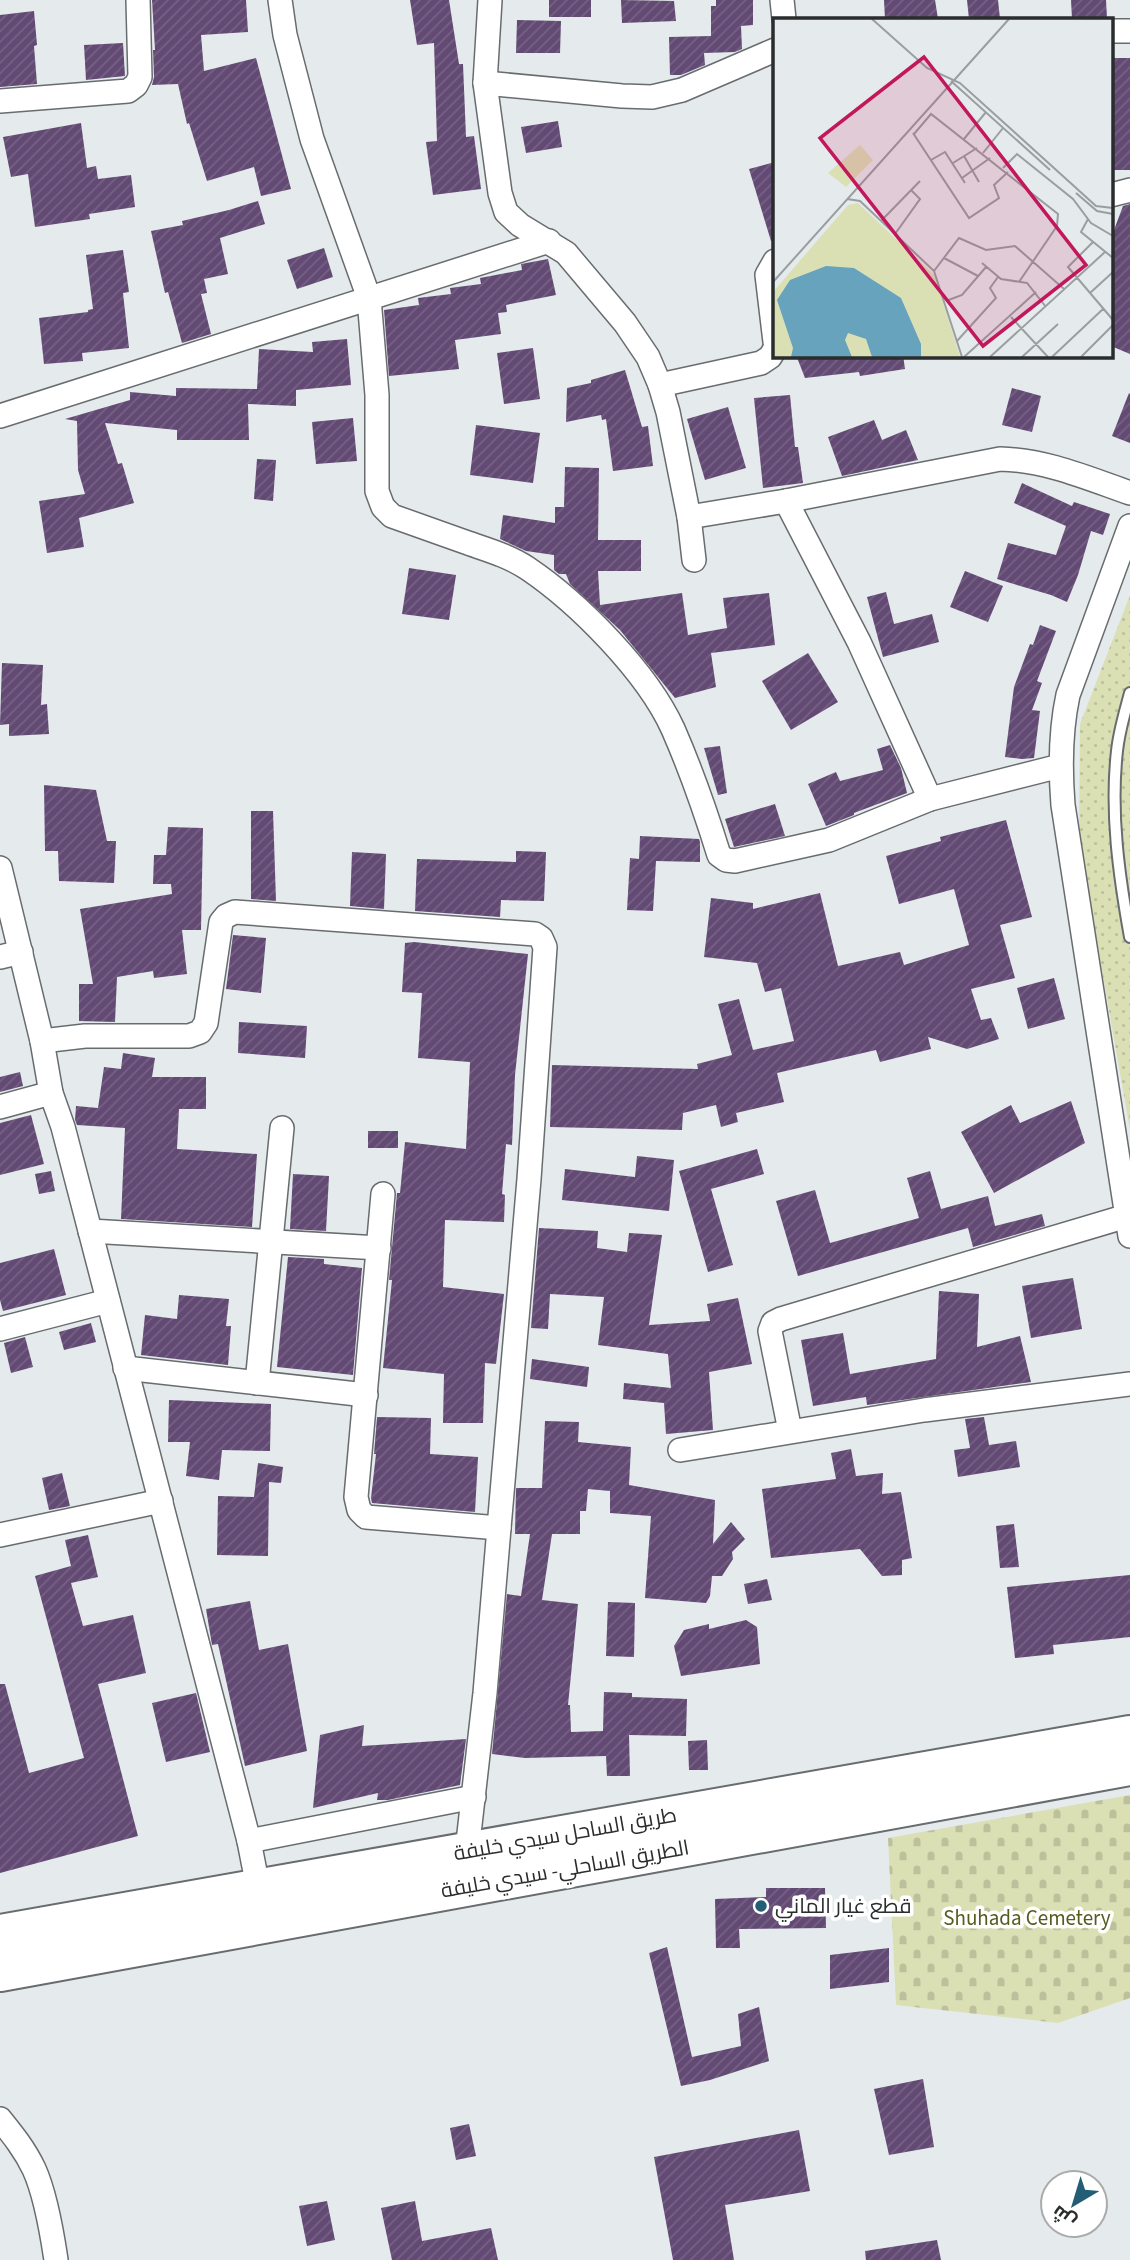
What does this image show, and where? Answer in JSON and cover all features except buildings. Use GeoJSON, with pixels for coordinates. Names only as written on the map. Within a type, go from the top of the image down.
{"type":"FeatureCollection","features":[{"type":"Feature","properties":{"kind":"highway","name":"طريق الساحل سيدي خليفة"},"geometry":{"type":"LineString","coordinates":[[11,1926],[1121,1747]]}},
{"type":"Feature","properties":{"kind":"highway","name":"الطريق الساحلي- سيدي خليفة"},"geometry":{"type":"LineString","coordinates":[[0,1972],[1121,1747]]}},
{"type":"Feature","properties":{"kind":"street"},"geometry":{"type":"LineString","coordinates":[[0,101],[128,91],[136,85],[140,77],[138,0]]}},
{"type":"Feature","properties":{"kind":"street"},"geometry":{"type":"LineString","coordinates":[[279,0],[285,35],[312,139],[369,298],[377,395],[377,492],[383,508],[392,516],[500,554],[526,568],[572,604],[603,633],[648,687],[672,727],[719,855],[726,860],[735,861],[830,840],[930,799],[1059,766]]}},
{"type":"Feature","properties":{"kind":"street"},"geometry":{"type":"LineString","coordinates":[[490,0],[485,83],[500,193],[506,212],[520,225],[566,253],[625,323],[648,357],[668,412],[689,517],[694,560]]}},
{"type":"Feature","properties":{"kind":"street"},"geometry":{"type":"LineString","coordinates":[[782,0],[784,18]]}},
{"type":"Feature","properties":{"kind":"street"},"geometry":{"type":"LineString","coordinates":[[1112,32],[1130,31]]}},
{"type":"Feature","properties":{"kind":"street"},"geometry":{"type":"LineString","coordinates":[[485,83],[652,97],[682,90],[773,51]]}},
{"type":"Feature","properties":{"kind":"street"},"geometry":{"type":"LineString","coordinates":[[1112,195],[1130,190]]}},
{"type":"Feature","properties":{"kind":"street"},"geometry":{"type":"LineString","coordinates":[[0,416],[549,241]]}},
{"type":"Feature","properties":{"kind":"street"},"geometry":{"type":"LineString","coordinates":[[773,264],[767,275],[773,325]]}},
{"type":"Feature","properties":{"kind":"street"},"geometry":{"type":"LineString","coordinates":[[660,385],[761,363],[773,352]]}},
{"type":"Feature","properties":{"kind":"street"},"geometry":{"type":"LineString","coordinates":[[689,517],[1000,459],[1024,460],[1055,467],[1130,493]]}},
{"type":"Feature","properties":{"kind":"street"},"geometry":{"type":"LineString","coordinates":[[786,501],[859,642],[930,799]]}},
{"type":"Feature","properties":{"kind":"street"},"geometry":{"type":"LineString","coordinates":[[790,1431],[770,1331],[773,1323],[1128,1226],[1059,766],[1062,722],[1068,695],[1130,526]]}},
{"type":"Feature","properties":{"kind":"street"},"geometry":{"type":"LineString","coordinates":[[0,868],[10,955],[42,1041],[51,1093],[63,1127],[161,1502],[249,1840],[258,1887]]}},
{"type":"Feature","properties":{"kind":"street"},"geometry":{"type":"LineString","coordinates":[[42,1041],[85,1036],[189,1036],[200,1032],[206,1023],[222,922],[226,916],[235,912],[535,934],[541,938],[545,947],[529,1179],[499,1528],[467,1851]]}},
{"type":"Feature","properties":{"kind":"street"},"geometry":{"type":"LineString","coordinates":[[0,1107],[51,1093]]}},
{"type":"Feature","properties":{"kind":"street"},"geometry":{"type":"LineString","coordinates":[[257,1383],[282,1128]]}},
{"type":"Feature","properties":{"kind":"street"},"geometry":{"type":"LineString","coordinates":[[383,1194],[356,1497],[359,1510],[366,1517],[499,1528]]}},
{"type":"Feature","properties":{"kind":"street"},"geometry":{"type":"LineString","coordinates":[[90,1231],[379,1248]]}},
{"type":"Feature","properties":{"kind":"street"},"geometry":{"type":"LineString","coordinates":[[0,1329],[108,1301]]}},
{"type":"Feature","properties":{"kind":"street"},"geometry":{"type":"LineString","coordinates":[[125,1368],[366,1395]]}},
{"type":"Feature","properties":{"kind":"street"},"geometry":{"type":"LineString","coordinates":[[680,1450],[924,1410],[1130,1384]]}},
{"type":"Feature","properties":{"kind":"street"},"geometry":{"type":"LineString","coordinates":[[0,1535],[161,1502]]}},
{"type":"Feature","properties":{"kind":"street"},"geometry":{"type":"LineString","coordinates":[[1121,1747],[1130,1712]]}},
{"type":"Feature","properties":{"kind":"street"},"geometry":{"type":"LineString","coordinates":[[249,1840],[474,1797]]}},
{"type":"Feature","properties":{"kind":"street"},"geometry":{"type":"LineString","coordinates":[[0,2119],[21,2146],[35,2172],[56,2260]]}},
{"type":"Feature","properties":{"kind":"lane"},"geometry":{"type":"LineString","coordinates":[[1130,693],[1117,748],[1114,795],[1117,851],[1130,937]]}},
{"type":"Feature","properties":{"kind":"green space"},"geometry":{"type":"Polygon","coordinates":[[[1130,595],[1130,1130],[1079,839],[1080,724],[1130,595]]]}},
{"type":"Feature","properties":{"kind":"green space","name":"Shuhada Cemetery"},"geometry":{"type":"Polygon","coordinates":[[[1130,1795],[1130,1998],[1058,2023],[896,2005],[888,1838],[1130,1795]]]}},
{"type":"Feature","properties":{"kind":"place","name":"قطع غيار الماني"},"geometry":{"type":"Point","coordinates":[761,1906]}}]}
